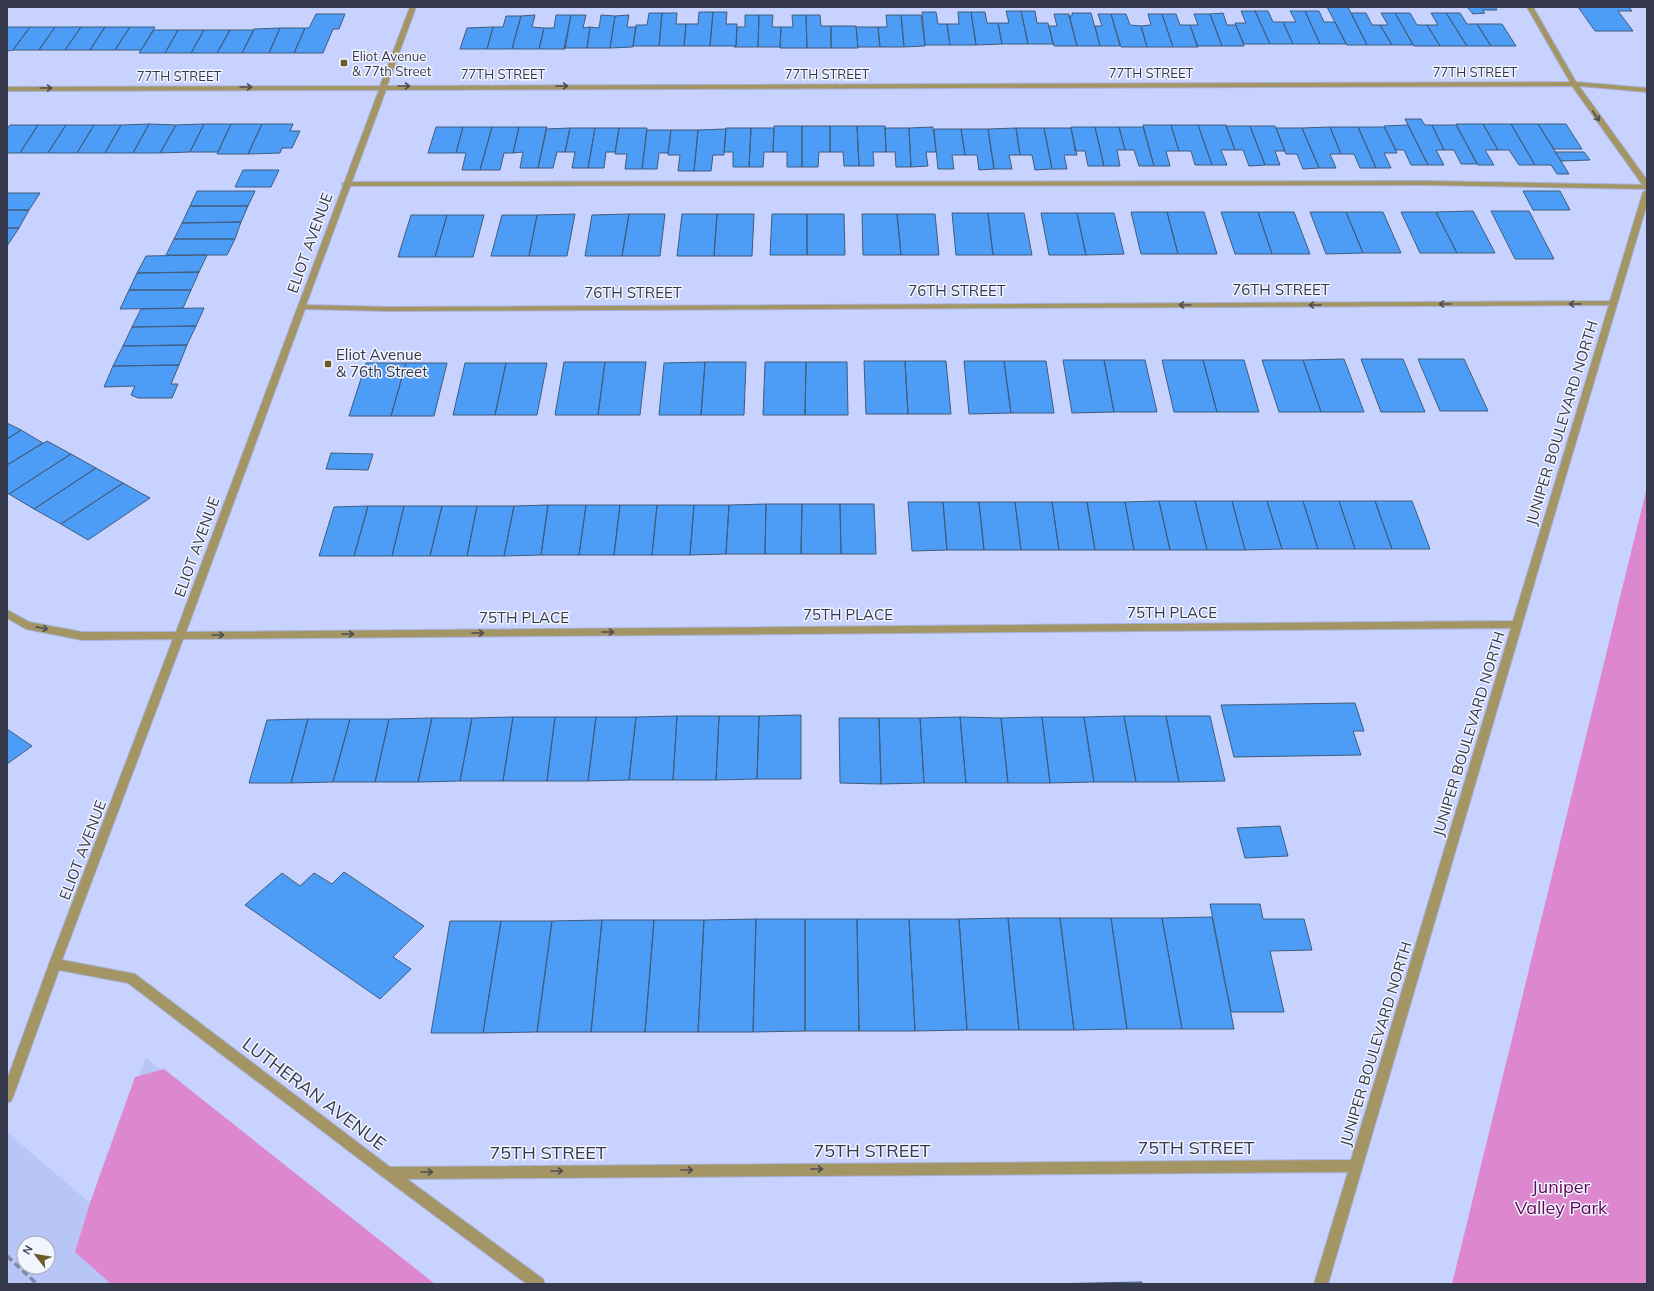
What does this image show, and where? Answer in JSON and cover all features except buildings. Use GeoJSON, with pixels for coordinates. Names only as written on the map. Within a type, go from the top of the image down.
{"type":"FeatureCollection","features":[{"type":"Feature","properties":{"kind":"street","name":"ELIOT AVENUE"},"geometry":{"type":"LineString","coordinates":[[7,1097],[55,964],[413,7]]}},
{"type":"Feature","properties":{"kind":"street"},"geometry":{"type":"LineString","coordinates":[[1530,7],[1574,84],[1647,186]]}},
{"type":"Feature","properties":{"kind":"street","name":"77TH STREET"},"geometry":{"type":"LineString","coordinates":[[7,89],[383,86],[1574,84],[1647,90]]}},
{"type":"Feature","properties":{"kind":"street"},"geometry":{"type":"LineString","coordinates":[[346,184],[1425,183],[1647,186]]}},
{"type":"Feature","properties":{"kind":"street","name":"JUNIPER BOULEVARD NORTH"},"geometry":{"type":"LineString","coordinates":[[1321,1284],[1647,192]]}},
{"type":"Feature","properties":{"kind":"street","name":"76TH STREET"},"geometry":{"type":"LineString","coordinates":[[301,307],[396,309],[1614,304]]}},
{"type":"Feature","properties":{"kind":"street"},"geometry":{"type":"LineString","coordinates":[[7,613],[26,625],[82,636],[179,635]]}},
{"type":"Feature","properties":{"kind":"street","name":"75TH PLACE"},"geometry":{"type":"LineString","coordinates":[[179,635],[1517,624]]}},
{"type":"Feature","properties":{"kind":"street","name":"LUTHERAN AVENUE"},"geometry":{"type":"LineString","coordinates":[[55,964],[130,978],[538,1284]]}},
{"type":"Feature","properties":{"kind":"street","name":"75TH STREET"},"geometry":{"type":"LineString","coordinates":[[388,1173],[1356,1166]]}},
{"type":"Feature","properties":{"kind":"shaded area"},"geometry":{"type":"Polygon","coordinates":[[[146,1058],[427,1284],[7,1284],[7,1132],[90,1203],[146,1058]]]}},
{"type":"Feature","properties":{"kind":"green space","name":"Juniper Valley Park"},"geometry":{"type":"Polygon","coordinates":[[[1647,487],[1647,1284],[1452,1284],[1647,487]]]}},
{"type":"Feature","properties":{"kind":"green space"},"geometry":{"type":"Polygon","coordinates":[[[164,1069],[435,1284],[111,1284],[75,1252],[90,1203],[135,1077],[164,1069]]]}},
{"type":"Feature","properties":{"kind":"railway"},"geometry":{"type":"LineString","coordinates":[[7,1256],[37,1284]]}},
{"type":"Feature","properties":{"kind":"place","name":"Eliot Avenue & 77th Street"},"geometry":{"type":"Point","coordinates":[344,63]}},
{"type":"Feature","properties":{"kind":"place","name":"Eliot Avenue & 76th Street"},"geometry":{"type":"Point","coordinates":[328,364]}}]}
